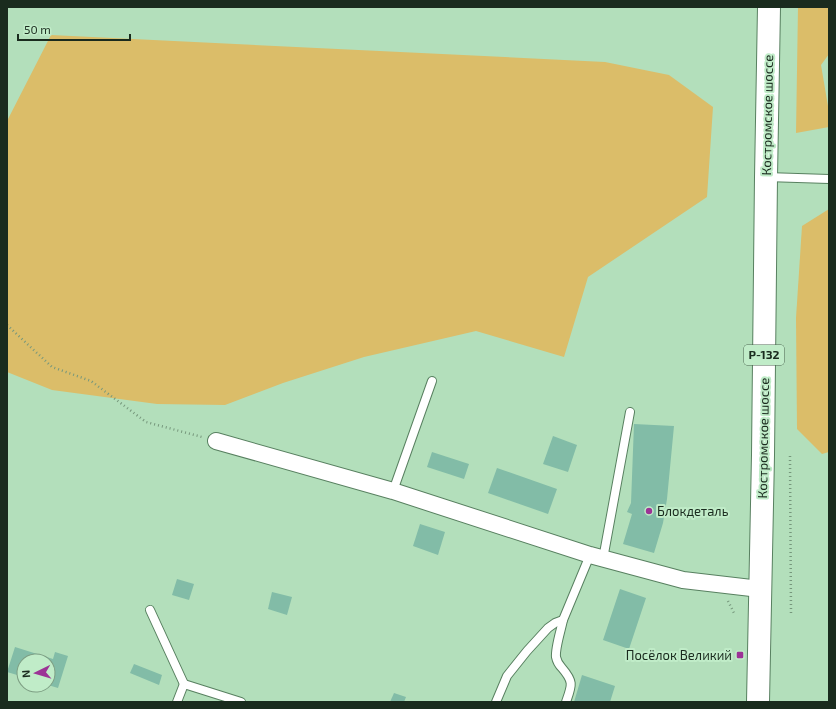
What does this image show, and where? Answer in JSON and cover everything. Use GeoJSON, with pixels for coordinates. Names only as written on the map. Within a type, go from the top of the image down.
{"type":"FeatureCollection","features":[{"type":"Feature","properties":{"kind":"highway","name":"Костромское шоссе"},"geometry":{"type":"LineString","coordinates":[[758,702],[769,7]]}},
{"type":"Feature","properties":{"kind":"street"},"geometry":{"type":"LineString","coordinates":[[216,441],[393,492],[596,557],[683,580],[760,590]]}},
{"type":"Feature","properties":{"kind":"lane"},"geometry":{"type":"LineString","coordinates":[[766,177],[829,180]]}},
{"type":"Feature","properties":{"kind":"lane"},"geometry":{"type":"LineString","coordinates":[[393,492],[432,381]]}},
{"type":"Feature","properties":{"kind":"lane"},"geometry":{"type":"LineString","coordinates":[[566,702],[571,682],[569,676],[558,664],[556,658],[563,620],[596,557],[630,412]]}},
{"type":"Feature","properties":{"kind":"lane"},"geometry":{"type":"LineString","coordinates":[[150,610],[184,684],[177,702]]}},
{"type":"Feature","properties":{"kind":"lane"},"geometry":{"type":"LineString","coordinates":[[496,702],[507,676],[523,656],[548,628],[563,620]]}},
{"type":"Feature","properties":{"kind":"lane"},"geometry":{"type":"LineString","coordinates":[[184,684],[241,702]]}},
{"type":"Feature","properties":{"kind":"path"},"geometry":{"type":"LineString","coordinates":[[7,325],[52,367],[91,381],[146,422],[216,441]]}},
{"type":"Feature","properties":{"kind":"path"},"geometry":{"type":"LineString","coordinates":[[790,456],[791,615]]}},
{"type":"Feature","properties":{"kind":"shaded area"},"geometry":{"type":"Polygon","coordinates":[[[798,7],[829,7],[829,54],[821,65],[829,112],[829,127],[796,133],[798,7]]]}},
{"type":"Feature","properties":{"kind":"shaded area"},"geometry":{"type":"Polygon","coordinates":[[[51,35],[605,62],[669,75],[713,107],[707,197],[588,277],[564,357],[476,331],[364,357],[283,383],[225,405],[157,404],[52,390],[7,372],[7,121],[51,35]]]}},
{"type":"Feature","properties":{"kind":"shaded area"},"geometry":{"type":"Polygon","coordinates":[[[829,209],[829,452],[822,454],[797,429],[796,318],[802,226],[829,209]]]}},
{"type":"Feature","properties":{"kind":"building"},"geometry":{"type":"Polygon","coordinates":[[[634,424],[674,426],[667,499],[663,523],[654,553],[623,544],[632,514],[627,512],[631,503],[634,424]]]}},
{"type":"Feature","properties":{"kind":"building"},"geometry":{"type":"Polygon","coordinates":[[[553,436],[577,445],[568,472],[543,464],[553,436]]]}},
{"type":"Feature","properties":{"kind":"building"},"geometry":{"type":"Polygon","coordinates":[[[432,452],[469,464],[464,479],[427,467],[432,452]]]}},
{"type":"Feature","properties":{"kind":"building"},"geometry":{"type":"Polygon","coordinates":[[[497,468],[557,489],[548,514],[488,493],[497,468]]]}},
{"type":"Feature","properties":{"kind":"building"},"geometry":{"type":"Polygon","coordinates":[[[420,524],[445,532],[438,555],[413,546],[420,524]]]}},
{"type":"Feature","properties":{"kind":"building"},"geometry":{"type":"Polygon","coordinates":[[[177,579],[194,584],[189,600],[172,595],[177,579]]]}},
{"type":"Feature","properties":{"kind":"building"},"geometry":{"type":"Polygon","coordinates":[[[620,589],[646,598],[629,649],[603,640],[620,589]]]}},
{"type":"Feature","properties":{"kind":"building"},"geometry":{"type":"Polygon","coordinates":[[[272,592],[292,597],[287,615],[268,609],[272,592]]]}},
{"type":"Feature","properties":{"kind":"building"},"geometry":{"type":"Polygon","coordinates":[[[15,647],[34,653],[16,653],[16,675],[7,672],[15,647]]]}},
{"type":"Feature","properties":{"kind":"building"},"geometry":{"type":"Polygon","coordinates":[[[55,652],[68,656],[58,688],[56,687],[55,652]]]}},
{"type":"Feature","properties":{"kind":"building"},"geometry":{"type":"Polygon","coordinates":[[[134,664],[162,675],[159,685],[130,673],[134,664]]]}},
{"type":"Feature","properties":{"kind":"building"},"geometry":{"type":"Polygon","coordinates":[[[582,675],[615,686],[610,702],[574,702],[582,675]]]}},
{"type":"Feature","properties":{"kind":"building"},"geometry":{"type":"Polygon","coordinates":[[[394,693],[406,697],[404,702],[390,702],[394,693]]]}},
{"type":"Feature","properties":{"kind":"place","name":"Блокдеталь"},"geometry":{"type":"Point","coordinates":[649,511]}},
{"type":"Feature","properties":{"kind":"place","name":"Посёлок Великий"},"geometry":{"type":"Point","coordinates":[740,655]}}]}
